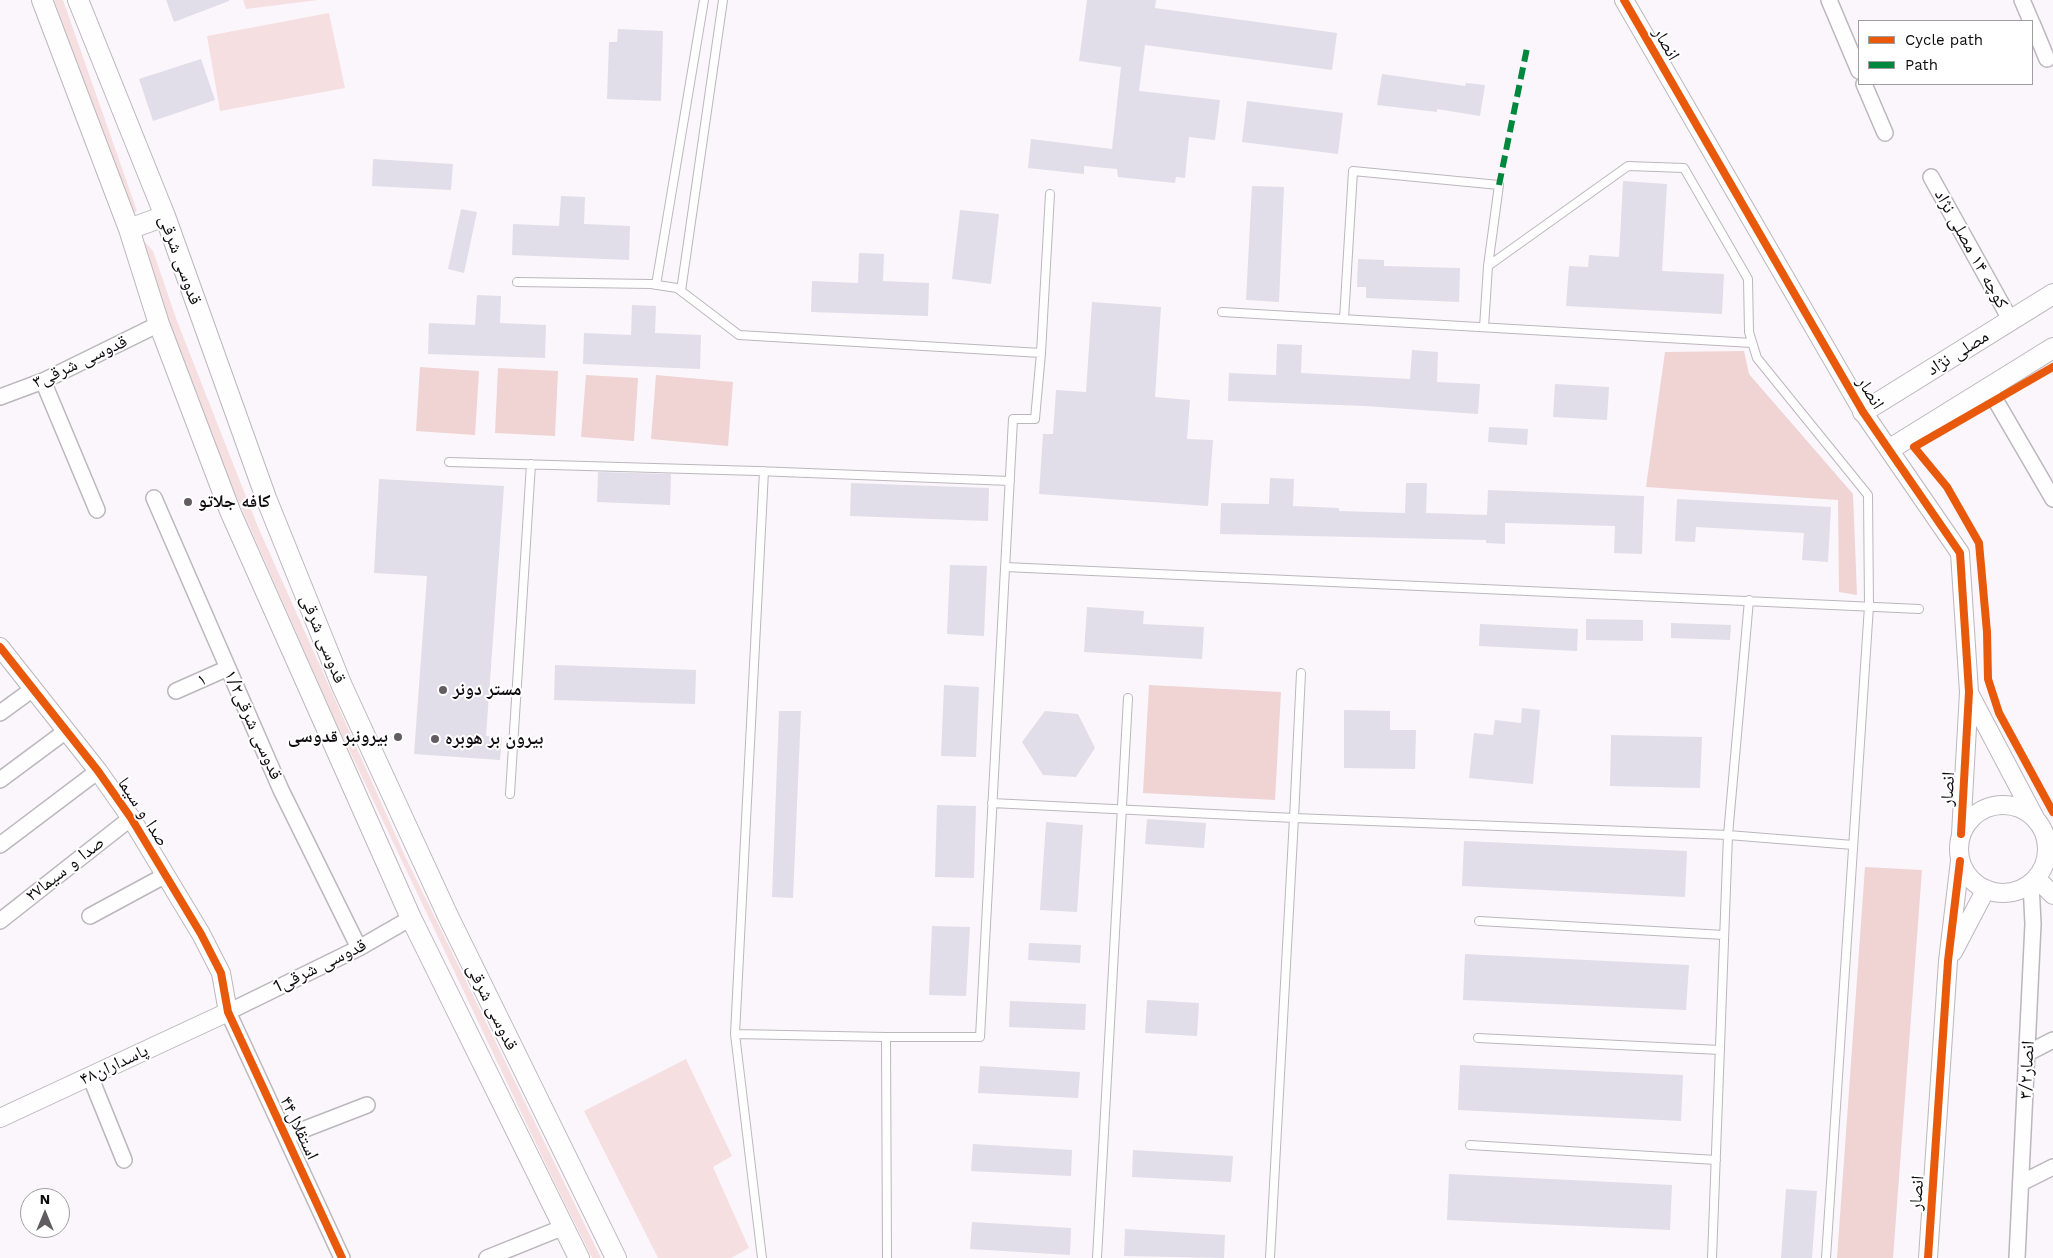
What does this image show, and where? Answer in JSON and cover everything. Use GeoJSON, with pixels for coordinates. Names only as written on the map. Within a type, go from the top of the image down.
{"type":"FeatureCollection","features":[{"type":"Feature","properties":{"kind":"main road","name":"قدوسی شرقی"},"geometry":{"type":"LineString","coordinates":[[42,0],[129,229],[159,324],[230,512],[411,918],[579,1258]]}},
{"type":"Feature","properties":{"kind":"main road","name":"قدوسی شرقی"},"geometry":{"type":"LineString","coordinates":[[78,0],[165,216],[266,498],[342,686],[448,916],[616,1258]]}},
{"type":"Feature","properties":{"kind":"main road"},"geometry":{"type":"LineString","coordinates":[[129,229],[165,216]]}},
{"type":"Feature","properties":{"kind":"main road","name":"مصلی نژاد"},"geometry":{"type":"LineString","coordinates":[[1863,412],[2053,294]]}},
{"type":"Feature","properties":{"kind":"main road"},"geometry":{"type":"LineString","coordinates":[[1890,449],[2053,348]]}},
{"type":"Feature","properties":{"kind":"street","name":"انصار"},"geometry":{"type":"LineString","coordinates":[[1624,0],[1863,412],[1960,554],[1969,692],[1961,834]]}},
{"type":"Feature","properties":{"kind":"street"},"geometry":{"type":"LineString","coordinates":[[1830,0],[1858,70]]}},
{"type":"Feature","properties":{"kind":"street"},"geometry":{"type":"LineString","coordinates":[[2022,0],[2030,20]]}},
{"type":"Feature","properties":{"kind":"street"},"geometry":{"type":"LineString","coordinates":[[2033,27],[2047,59]]}},
{"type":"Feature","properties":{"kind":"street"},"geometry":{"type":"LineString","coordinates":[[1864,85],[1885,133]]}},
{"type":"Feature","properties":{"kind":"street","name":"کوچه ۱۴ مصلی نژاد"},"geometry":{"type":"LineString","coordinates":[[1931,177],[2011,321]]}},
{"type":"Feature","properties":{"kind":"street","name":"قدوسی شرقی۳"},"geometry":{"type":"LineString","coordinates":[[0,397],[44,381],[159,324]]}},
{"type":"Feature","properties":{"kind":"street"},"geometry":{"type":"LineString","coordinates":[[44,381],[97,510]]}},
{"type":"Feature","properties":{"kind":"street"},"geometry":{"type":"LineString","coordinates":[[1989,388],[2053,499]]}},
{"type":"Feature","properties":{"kind":"street","name":"قدوسی شرقی۱/۲"},"geometry":{"type":"LineString","coordinates":[[154,498],[281,790],[359,948]]}},
{"type":"Feature","properties":{"kind":"street","name":"صدا و سیما"},"geometry":{"type":"LineString","coordinates":[[0,647],[98,771],[131,818],[164,876],[201,934],[221,973],[228,1012]]}},
{"type":"Feature","properties":{"kind":"street","name":"۱"},"geometry":{"type":"LineString","coordinates":[[176,691],[228,668]]}},
{"type":"Feature","properties":{"kind":"street"},"geometry":{"type":"LineString","coordinates":[[0,713],[33,689]]}},
{"type":"Feature","properties":{"kind":"street"},"geometry":{"type":"LineString","coordinates":[[1969,692],[2043,830],[2050,849],[2045,862],[2034,880],[2023,888],[2005,893],[1986,890],[1970,878],[1960,861],[1958,848],[1961,834],[1968,821],[1980,811],[1994,805],[2009,805],[2023,809],[2035,818]]}},
{"type":"Feature","properties":{"kind":"street"},"geometry":{"type":"LineString","coordinates":[[0,780],[66,731]]}},
{"type":"Feature","properties":{"kind":"street"},"geometry":{"type":"LineString","coordinates":[[0,845],[98,771]]}},
{"type":"Feature","properties":{"kind":"street","name":"صدا و سیما۲۷"},"geometry":{"type":"LineString","coordinates":[[0,921],[131,818]]}},
{"type":"Feature","properties":{"kind":"street","name":"انصار"},"geometry":{"type":"LineString","coordinates":[[1928,1258],[1948,961],[1960,861]]}},
{"type":"Feature","properties":{"kind":"street"},"geometry":{"type":"LineString","coordinates":[[90,916],[164,876]]}},
{"type":"Feature","properties":{"kind":"street"},"geometry":{"type":"LineString","coordinates":[[2034,880],[2053,895]]}},
{"type":"Feature","properties":{"kind":"street","name":"انصار۳/۲"},"geometry":{"type":"LineString","coordinates":[[2017,1258],[2034,924],[2034,880]]}},
{"type":"Feature","properties":{"kind":"street","name":"انصار"},"geometry":{"type":"LineString","coordinates":[[1948,961],[1986,890]]}},
{"type":"Feature","properties":{"kind":"street","name":"1قدوسی شرقی"},"geometry":{"type":"LineString","coordinates":[[228,1012],[359,948],[411,918]]}},
{"type":"Feature","properties":{"kind":"street","name":"پاسداران۴۸"},"geometry":{"type":"LineString","coordinates":[[0,1118],[228,1012]]}},
{"type":"Feature","properties":{"kind":"street","name":"استقلال۴۴"},"geometry":{"type":"LineString","coordinates":[[228,1012],[342,1258]]}},
{"type":"Feature","properties":{"kind":"street"},"geometry":{"type":"LineString","coordinates":[[2028,1053],[2053,1040]]}},
{"type":"Feature","properties":{"kind":"street"},"geometry":{"type":"LineString","coordinates":[[90,1076],[124,1160]]}},
{"type":"Feature","properties":{"kind":"street"},"geometry":{"type":"LineString","coordinates":[[287,1136],[367,1104]]}},
{"type":"Feature","properties":{"kind":"street"},"geometry":{"type":"LineString","coordinates":[[2021,1183],[2053,1167]]}},
{"type":"Feature","properties":{"kind":"street"},"geometry":{"type":"LineString","coordinates":[[487,1258],[564,1227]]}},
{"type":"Feature","properties":{"kind":"lane"},"geometry":{"type":"LineString","coordinates":[[656,285],[704,0]]}},
{"type":"Feature","properties":{"kind":"lane"},"geometry":{"type":"LineString","coordinates":[[681,291],[723,0]]}},
{"type":"Feature","properties":{"kind":"lane"},"geometry":{"type":"LineString","coordinates":[[1488,266],[1628,166],[1684,168],[1748,279],[1749,332],[1757,358],[1868,495],[1869,606],[1826,1258]]}},
{"type":"Feature","properties":{"kind":"lane"},"geometry":{"type":"LineString","coordinates":[[1344,319],[1353,171],[1499,186],[1488,266],[1484,327]]}},
{"type":"Feature","properties":{"kind":"lane"},"geometry":{"type":"LineString","coordinates":[[735,1034],[980,1038],[1013,419],[1035,419],[1041,353],[1050,194]]}},
{"type":"Feature","properties":{"kind":"lane"},"geometry":{"type":"LineString","coordinates":[[517,282],[656,285],[676,288],[739,334],[1041,353]]}},
{"type":"Feature","properties":{"kind":"lane"},"geometry":{"type":"LineString","coordinates":[[1222,312],[1752,343]]}},
{"type":"Feature","properties":{"kind":"lane"},"geometry":{"type":"LineString","coordinates":[[449,462],[764,471],[1010,481]]}},
{"type":"Feature","properties":{"kind":"lane"},"geometry":{"type":"LineString","coordinates":[[510,794],[531,464]]}},
{"type":"Feature","properties":{"kind":"lane"},"geometry":{"type":"LineString","coordinates":[[762,1258],[735,1034],[764,471]]}},
{"type":"Feature","properties":{"kind":"lane"},"geometry":{"type":"LineString","coordinates":[[1005,567],[1919,609]]}},
{"type":"Feature","properties":{"kind":"lane"},"geometry":{"type":"LineString","coordinates":[[1712,1258],[1728,835],[1749,600]]}},
{"type":"Feature","properties":{"kind":"lane"},"geometry":{"type":"LineString","coordinates":[[1270,1258],[1301,673]]}},
{"type":"Feature","properties":{"kind":"lane"},"geometry":{"type":"LineString","coordinates":[[1097,1258],[1128,698]]}},
{"type":"Feature","properties":{"kind":"lane"},"geometry":{"type":"LineString","coordinates":[[992,803],[1294,818],[1728,835],[1853,845]]}},
{"type":"Feature","properties":{"kind":"lane"},"geometry":{"type":"LineString","coordinates":[[1479,922],[1724,934]]}},
{"type":"Feature","properties":{"kind":"lane"},"geometry":{"type":"LineString","coordinates":[[886,1037],[887,1258]]}},
{"type":"Feature","properties":{"kind":"lane"},"geometry":{"type":"LineString","coordinates":[[1478,1038],[1720,1050]]}},
{"type":"Feature","properties":{"kind":"lane"},"geometry":{"type":"LineString","coordinates":[[1470,1144],[1716,1160]]}},
{"type":"Feature","properties":{"kind":"shaded area"},"geometry":{"type":"Polygon","coordinates":[[[54,0],[63,0],[137,211],[133,214],[105,145],[54,0]]]}},
{"type":"Feature","properties":{"kind":"shaded area"},"geometry":{"type":"Polygon","coordinates":[[[243,0],[318,0],[246,9],[243,0]]]}},
{"type":"Feature","properties":{"kind":"shaded area"},"geometry":{"type":"Polygon","coordinates":[[[329,13],[345,88],[220,111],[207,36],[329,13]]]}},
{"type":"Feature","properties":{"kind":"shaded area"},"geometry":{"type":"Polygon","coordinates":[[[145,242],[153,251],[177,321],[258,527],[405,856],[601,1258],[592,1258],[335,720],[226,473],[146,263],[145,242]]]}},
{"type":"Feature","properties":{"kind":"shaded area"},"geometry":{"type":"Polygon","coordinates":[[[1744,351],[1749,374],[1853,494],[1857,595],[1839,592],[1838,500],[1646,487],[1665,352],[1744,351]]]}},
{"type":"Feature","properties":{"kind":"shaded area"},"geometry":{"type":"Polygon","coordinates":[[[420,367],[479,371],[475,435],[416,431],[420,367]]]}},
{"type":"Feature","properties":{"kind":"shaded area"},"geometry":{"type":"Polygon","coordinates":[[[498,368],[558,371],[555,436],[495,433],[498,368]]]}},
{"type":"Feature","properties":{"kind":"shaded area"},"geometry":{"type":"Polygon","coordinates":[[[586,375],[638,378],[634,441],[581,437],[586,375]]]}},
{"type":"Feature","properties":{"kind":"shaded area"},"geometry":{"type":"Polygon","coordinates":[[[656,375],[733,382],[728,446],[651,439],[656,375]]]}},
{"type":"Feature","properties":{"kind":"shaded area"},"geometry":{"type":"Polygon","coordinates":[[[1149,685],[1281,692],[1275,800],[1143,793],[1149,685]]]}},
{"type":"Feature","properties":{"kind":"shaded area"},"geometry":{"type":"Polygon","coordinates":[[[1865,867],[1922,870],[1893,1258],[1837,1258],[1865,867]]]}},
{"type":"Feature","properties":{"kind":"shaded area"},"geometry":{"type":"Polygon","coordinates":[[[686,1059],[732,1156],[713,1167],[749,1248],[731,1258],[658,1258],[584,1111],[686,1059]]]}},
{"type":"Feature","properties":{"kind":"building"},"geometry":{"type":"Polygon","coordinates":[[[166,0],[229,0],[229,1],[174,22],[166,0]]]}},
{"type":"Feature","properties":{"kind":"building"},"geometry":{"type":"Polygon","coordinates":[[[1087,0],[1156,0],[1155,8],[1337,33],[1332,70],[1145,45],[1139,91],[1220,100],[1215,140],[1189,137],[1185,178],[1176,177],[1175,183],[1118,177],[1117,169],[1084,166],[1084,174],[1028,168],[1031,139],[1112,149],[1121,67],[1079,61],[1087,0]]]}},
{"type":"Feature","properties":{"kind":"building"},"geometry":{"type":"Polygon","coordinates":[[[618,29],[663,31],[661,101],[607,99],[609,42],[617,42],[618,29]]]}},
{"type":"Feature","properties":{"kind":"building"},"geometry":{"type":"Polygon","coordinates":[[[201,59],[215,100],[153,121],[139,79],[201,59]]]}},
{"type":"Feature","properties":{"kind":"building"},"geometry":{"type":"Polygon","coordinates":[[[1382,74],[1465,86],[1466,83],[1485,85],[1480,116],[1437,109],[1437,112],[1377,105],[1382,74]]]}},
{"type":"Feature","properties":{"kind":"building"},"geometry":{"type":"Polygon","coordinates":[[[1247,101],[1343,113],[1338,154],[1242,142],[1247,101]]]}},
{"type":"Feature","properties":{"kind":"building"},"geometry":{"type":"Polygon","coordinates":[[[373,159],[453,164],[451,190],[372,186],[373,159]]]}},
{"type":"Feature","properties":{"kind":"building"},"geometry":{"type":"Polygon","coordinates":[[[1623,181],[1667,184],[1662,271],[1724,274],[1722,314],[1566,306],[1569,266],[1588,267],[1589,255],[1619,257],[1623,181]]]}},
{"type":"Feature","properties":{"kind":"building"},"geometry":{"type":"Polygon","coordinates":[[[1252,186],[1284,187],[1279,302],[1246,300],[1252,186]]]}},
{"type":"Feature","properties":{"kind":"building"},"geometry":{"type":"Polygon","coordinates":[[[561,196],[585,197],[584,224],[630,226],[629,260],[512,255],[513,224],[559,226],[561,196]]]}},
{"type":"Feature","properties":{"kind":"building"},"geometry":{"type":"Polygon","coordinates":[[[461,209],[477,212],[464,273],[448,269],[461,209]]]}},
{"type":"Feature","properties":{"kind":"building"},"geometry":{"type":"Polygon","coordinates":[[[960,210],[999,214],[991,284],[952,279],[960,210]]]}},
{"type":"Feature","properties":{"kind":"building"},"geometry":{"type":"Polygon","coordinates":[[[859,253],[884,254],[883,281],[929,283],[928,316],[811,312],[812,281],[858,283],[859,253]]]}},
{"type":"Feature","properties":{"kind":"building"},"geometry":{"type":"Polygon","coordinates":[[[1358,259],[1384,260],[1384,266],[1460,268],[1459,302],[1366,298],[1366,287],[1357,287],[1358,259]]]}},
{"type":"Feature","properties":{"kind":"building"},"geometry":{"type":"Polygon","coordinates":[[[477,295],[501,296],[500,323],[546,325],[545,358],[428,354],[429,323],[475,325],[477,295]]]}},
{"type":"Feature","properties":{"kind":"building"},"geometry":{"type":"Polygon","coordinates":[[[1092,302],[1161,307],[1155,397],[1190,400],[1187,439],[1213,440],[1208,506],[1039,494],[1043,434],[1053,434],[1056,390],[1086,392],[1092,302]]]}},
{"type":"Feature","properties":{"kind":"building"},"geometry":{"type":"Polygon","coordinates":[[[632,305],[656,306],[655,333],[701,335],[700,369],[583,364],[584,333],[631,335],[632,305]]]}},
{"type":"Feature","properties":{"kind":"building"},"geometry":{"type":"Polygon","coordinates":[[[1277,344],[1302,345],[1301,373],[1410,379],[1412,350],[1438,352],[1437,382],[1480,384],[1478,414],[1365,406],[1228,401],[1229,373],[1276,375],[1277,344]]]}},
{"type":"Feature","properties":{"kind":"building"},"geometry":{"type":"Polygon","coordinates":[[[1555,384],[1609,387],[1607,420],[1553,417],[1555,384]]]}},
{"type":"Feature","properties":{"kind":"building"},"geometry":{"type":"Polygon","coordinates":[[[1489,427],[1528,429],[1527,445],[1488,442],[1489,427]]]}},
{"type":"Feature","properties":{"kind":"building"},"geometry":{"type":"Polygon","coordinates":[[[598,472],[671,474],[670,505],[597,502],[598,472]]]}},
{"type":"Feature","properties":{"kind":"building"},"geometry":{"type":"Polygon","coordinates":[[[1270,478],[1294,479],[1293,506],[1339,508],[1339,511],[1405,513],[1406,483],[1427,483],[1426,513],[1487,515],[1488,490],[1644,496],[1642,554],[1614,553],[1615,526],[1505,523],[1505,544],[1486,543],[1486,540],[1220,534],[1221,503],[1269,504],[1270,478]]]}},
{"type":"Feature","properties":{"kind":"building"},"geometry":{"type":"Polygon","coordinates":[[[379,479],[504,486],[486,736],[502,737],[500,760],[414,754],[427,576],[374,573],[379,479]]]}},
{"type":"Feature","properties":{"kind":"building"},"geometry":{"type":"Polygon","coordinates":[[[851,483],[989,488],[988,521],[850,516],[851,483]]]}},
{"type":"Feature","properties":{"kind":"building"},"geometry":{"type":"Polygon","coordinates":[[[1677,499],[1831,507],[1828,562],[1802,560],[1804,533],[1696,527],[1695,542],[1675,541],[1677,499]]]}},
{"type":"Feature","properties":{"kind":"building"},"geometry":{"type":"Polygon","coordinates":[[[950,565],[987,566],[984,636],[947,634],[950,565]]]}},
{"type":"Feature","properties":{"kind":"building"},"geometry":{"type":"Polygon","coordinates":[[[1087,607],[1144,611],[1143,624],[1204,627],[1202,659],[1084,652],[1087,607]]]}},
{"type":"Feature","properties":{"kind":"building"},"geometry":{"type":"Polygon","coordinates":[[[1586,619],[1643,620],[1643,641],[1586,640],[1586,619]]]}},
{"type":"Feature","properties":{"kind":"building"},"geometry":{"type":"Polygon","coordinates":[[[1671,623],[1731,625],[1730,640],[1671,638],[1671,623]]]}},
{"type":"Feature","properties":{"kind":"building"},"geometry":{"type":"Polygon","coordinates":[[[1480,624],[1578,629],[1577,651],[1479,646],[1480,624]]]}},
{"type":"Feature","properties":{"kind":"building"},"geometry":{"type":"Polygon","coordinates":[[[555,665],[696,670],[695,704],[554,700],[555,665]]]}},
{"type":"Feature","properties":{"kind":"building"},"geometry":{"type":"Polygon","coordinates":[[[944,685],[979,687],[976,757],[941,756],[944,685]]]}},
{"type":"Feature","properties":{"kind":"building"},"geometry":{"type":"Polygon","coordinates":[[[1522,708],[1540,710],[1533,784],[1469,778],[1474,733],[1493,735],[1495,720],[1521,723],[1522,708]]]}},
{"type":"Feature","properties":{"kind":"building"},"geometry":{"type":"Polygon","coordinates":[[[1344,710],[1390,711],[1390,730],[1416,730],[1415,769],[1344,768],[1344,710]]]}},
{"type":"Feature","properties":{"kind":"building"},"geometry":{"type":"Polygon","coordinates":[[[779,711],[801,711],[793,898],[772,897],[779,711]]]}},
{"type":"Feature","properties":{"kind":"building"},"geometry":{"type":"Polygon","coordinates":[[[1045,711],[1078,714],[1095,748],[1076,777],[1043,775],[1022,742],[1045,711]]]}},
{"type":"Feature","properties":{"kind":"building"},"geometry":{"type":"Polygon","coordinates":[[[1611,735],[1702,737],[1700,788],[1610,786],[1611,735]]]}},
{"type":"Feature","properties":{"kind":"building"},"geometry":{"type":"Polygon","coordinates":[[[937,805],[976,806],[974,878],[935,877],[937,805]]]}},
{"type":"Feature","properties":{"kind":"building"},"geometry":{"type":"Polygon","coordinates":[[[1147,819],[1206,823],[1204,848],[1145,844],[1147,819]]]}},
{"type":"Feature","properties":{"kind":"building"},"geometry":{"type":"Polygon","coordinates":[[[1046,822],[1083,825],[1077,912],[1040,910],[1046,822]]]}},
{"type":"Feature","properties":{"kind":"building"},"geometry":{"type":"Polygon","coordinates":[[[1464,841],[1687,851],[1685,897],[1462,886],[1464,841]]]}},
{"type":"Feature","properties":{"kind":"building"},"geometry":{"type":"Polygon","coordinates":[[[932,926],[970,927],[966,996],[929,995],[932,926]]]}},
{"type":"Feature","properties":{"kind":"building"},"geometry":{"type":"Polygon","coordinates":[[[1029,943],[1081,945],[1080,963],[1028,960],[1029,943]]]}},
{"type":"Feature","properties":{"kind":"building"},"geometry":{"type":"Polygon","coordinates":[[[1465,954],[1689,965],[1686,1010],[1463,1000],[1465,954]]]}},
{"type":"Feature","properties":{"kind":"building"},"geometry":{"type":"Polygon","coordinates":[[[1147,1000],[1199,1003],[1197,1036],[1145,1033],[1147,1000]]]}},
{"type":"Feature","properties":{"kind":"building"},"geometry":{"type":"Polygon","coordinates":[[[1010,1001],[1086,1004],[1085,1030],[1009,1027],[1010,1001]]]}},
{"type":"Feature","properties":{"kind":"building"},"geometry":{"type":"Polygon","coordinates":[[[1460,1065],[1683,1075],[1681,1121],[1458,1110],[1460,1065]]]}},
{"type":"Feature","properties":{"kind":"building"},"geometry":{"type":"Polygon","coordinates":[[[980,1066],[1080,1072],[1078,1098],[978,1093],[980,1066]]]}},
{"type":"Feature","properties":{"kind":"building"},"geometry":{"type":"Polygon","coordinates":[[[973,1144],[1072,1150],[1071,1176],[971,1171],[973,1144]]]}},
{"type":"Feature","properties":{"kind":"building"},"geometry":{"type":"Polygon","coordinates":[[[1133,1150],[1233,1156],[1231,1182],[1132,1177],[1133,1150]]]}},
{"type":"Feature","properties":{"kind":"building"},"geometry":{"type":"Polygon","coordinates":[[[1449,1174],[1672,1185],[1670,1230],[1447,1220],[1449,1174]]]}},
{"type":"Feature","properties":{"kind":"building"},"geometry":{"type":"Polygon","coordinates":[[[1786,1189],[1817,1191],[1812,1258],[1781,1258],[1786,1189]]]}},
{"type":"Feature","properties":{"kind":"building"},"geometry":{"type":"Polygon","coordinates":[[[972,1222],[1071,1228],[1070,1255],[970,1249],[972,1222]]]}},
{"type":"Feature","properties":{"kind":"building"},"geometry":{"type":"Polygon","coordinates":[[[1125,1229],[1225,1235],[1224,1258],[1124,1256],[1125,1229]]]}},
{"type":"Feature","properties":{"kind":"marked path"},"geometry":{"type":"LineString","coordinates":[[1499,185],[1527,48]]}},
{"type":"Feature","properties":{"kind":"cycle path"},"geometry":{"type":"LineString","coordinates":[[1624,0],[1863,412],[1960,553],[1969,692],[1961,834]]}},
{"type":"Feature","properties":{"kind":"cycle path"},"geometry":{"type":"LineString","coordinates":[[2053,367],[1914,447],[1947,487],[1979,543],[1987,632],[1988,679],[1999,713],[2053,812]]}},
{"type":"Feature","properties":{"kind":"cycle path"},"geometry":{"type":"LineString","coordinates":[[0,647],[98,771],[131,818],[201,934],[221,973],[228,1012],[342,1258]]}},
{"type":"Feature","properties":{"kind":"cycle path"},"geometry":{"type":"LineString","coordinates":[[1928,1258],[1948,961],[1960,861]]}},
{"type":"Feature","properties":{"kind":"place","name":"کافه جلاتو"},"geometry":{"type":"Point","coordinates":[188,502]}},
{"type":"Feature","properties":{"kind":"place","name":"مستر دونر"},"geometry":{"type":"Point","coordinates":[443,690]}},
{"type":"Feature","properties":{"kind":"place","name":"بیرونبر قدوسی"},"geometry":{"type":"Point","coordinates":[398,737]}},
{"type":"Feature","properties":{"kind":"place","name":"بیرون بر هوبره"},"geometry":{"type":"Point","coordinates":[435,739]}}]}
